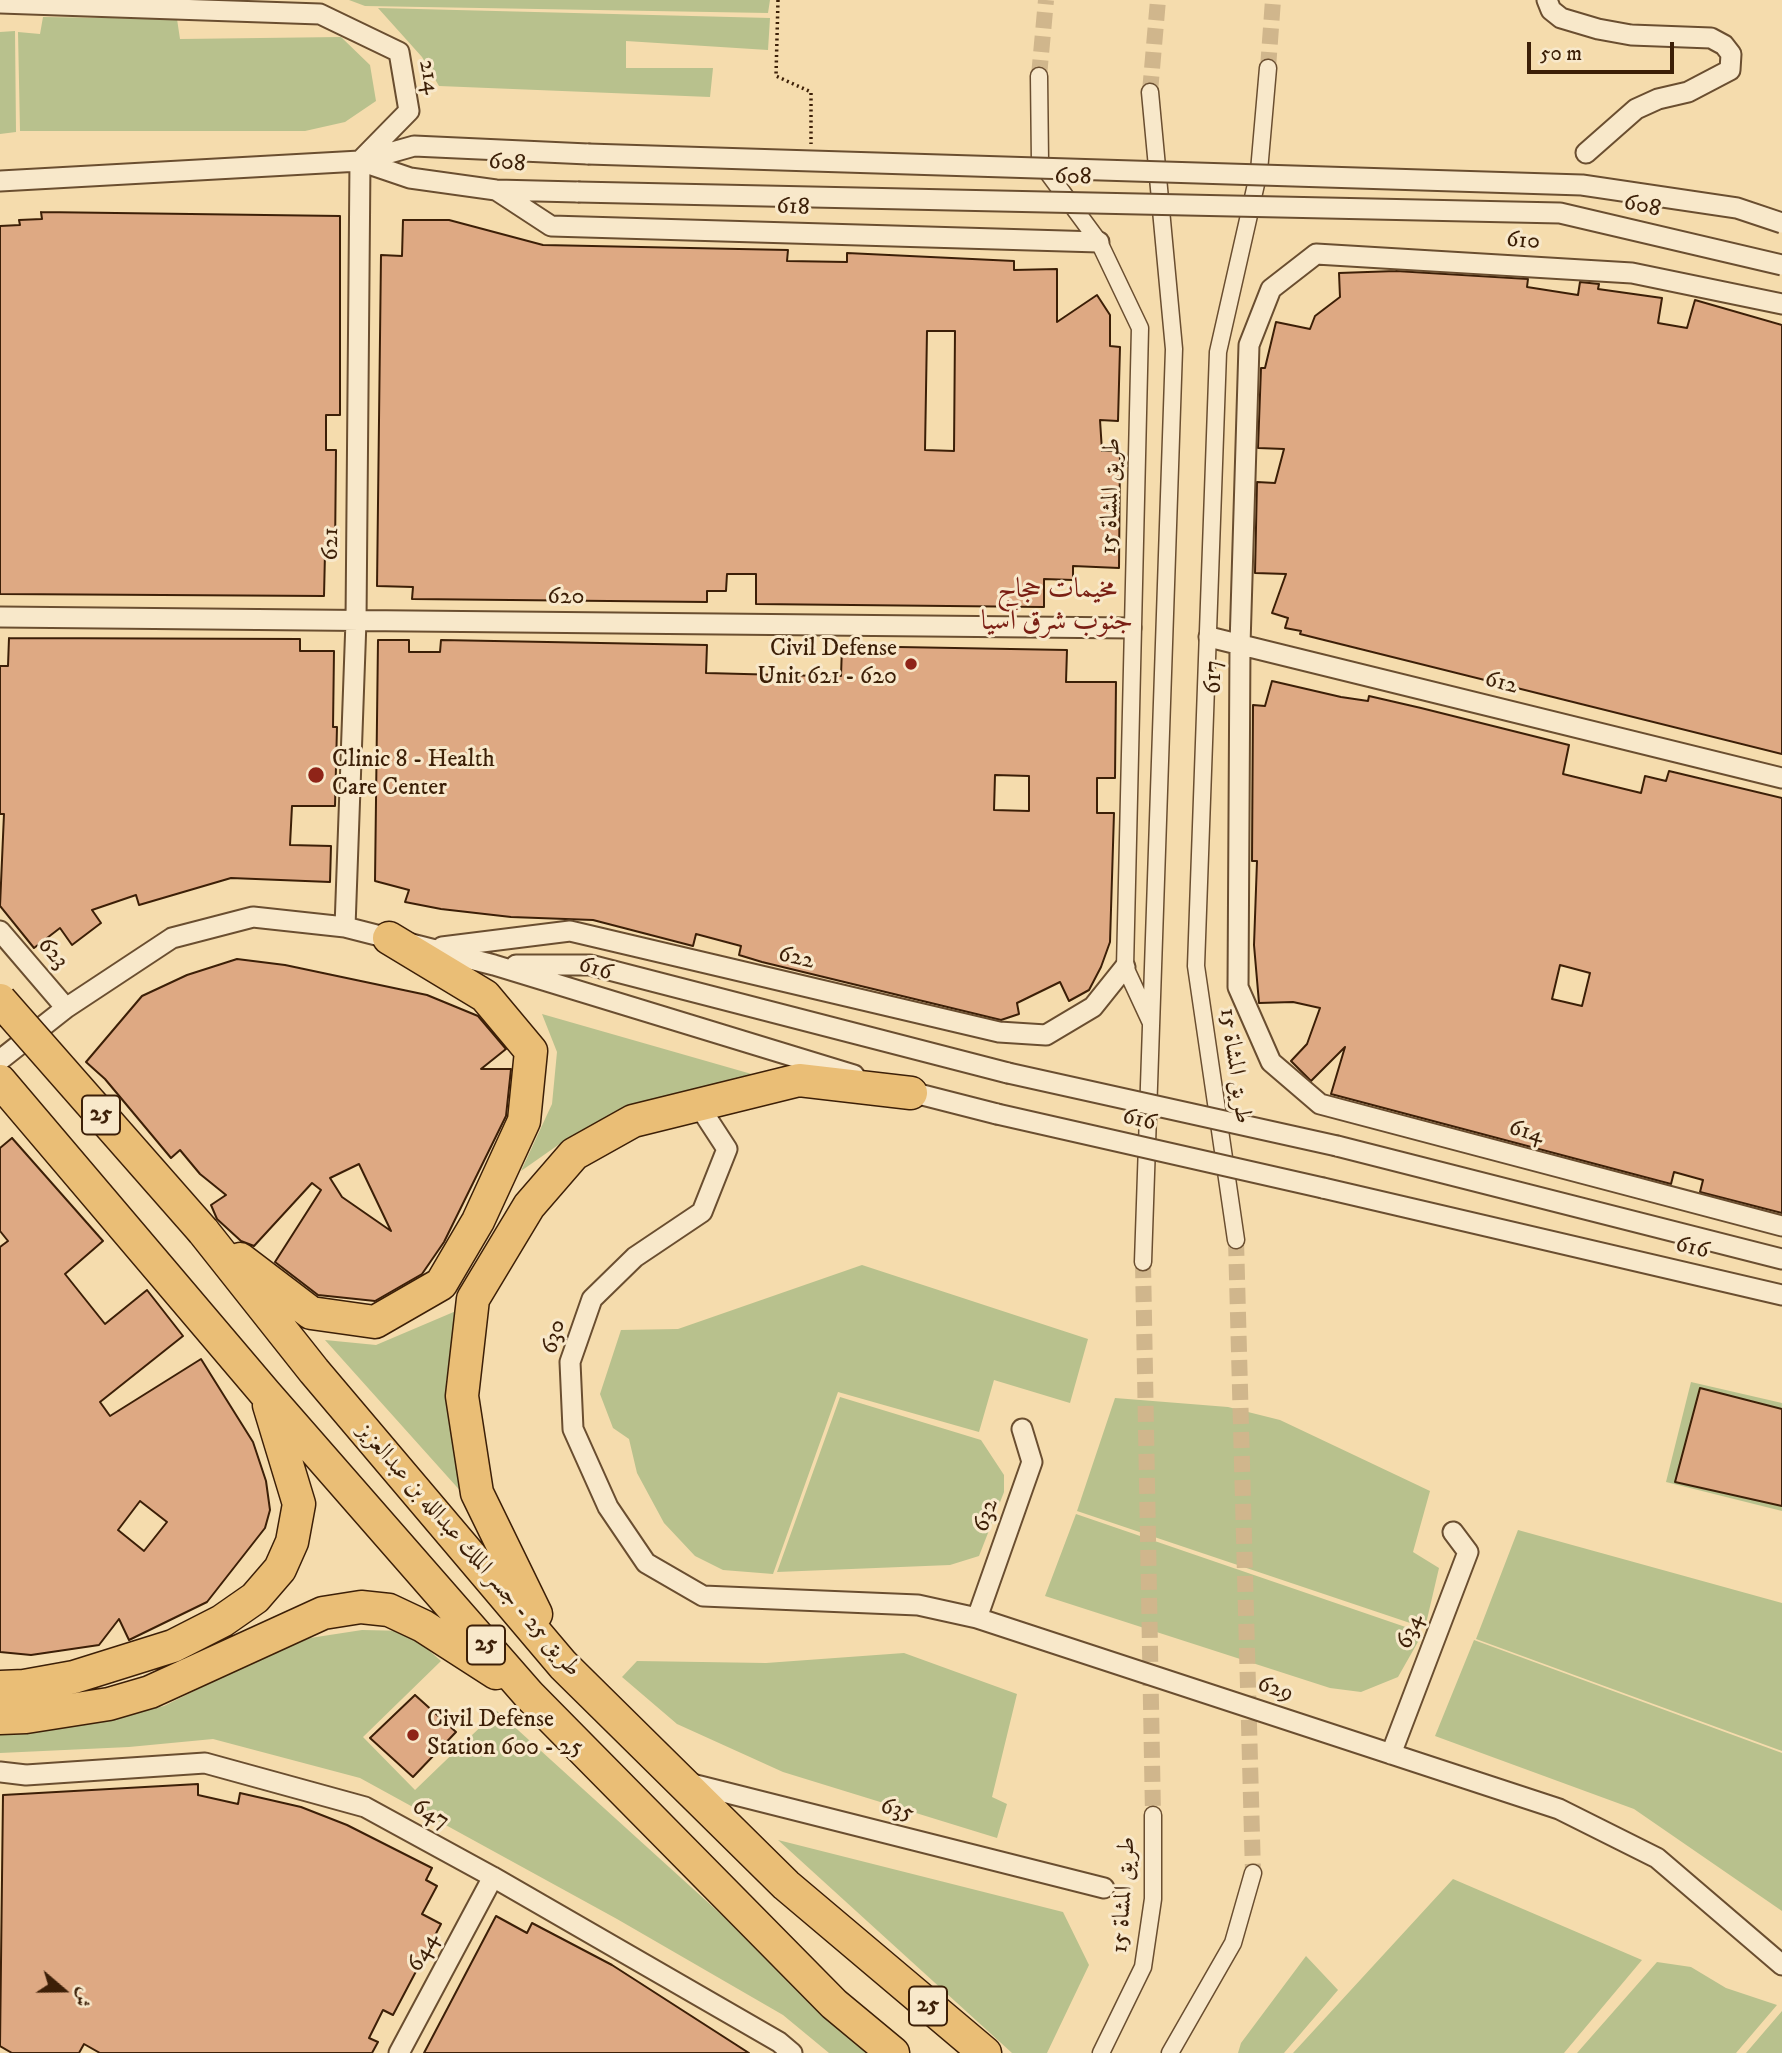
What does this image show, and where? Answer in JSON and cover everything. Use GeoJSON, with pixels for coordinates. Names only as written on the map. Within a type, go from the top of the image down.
{"type":"FeatureCollection","features":[{"type":"Feature","properties":{"kind":"main road"},"geometry":{"type":"LineString","coordinates":[[203,1231],[311,1313],[375,1322],[441,1284],[478,1221],[524,1121],[531,1051],[485,996],[389,938]]}},
{"type":"Feature","properties":{"kind":"main road","name":"طريق 25 - جسر الملك عبدالله بن عبدالعزيز"},"geometry":{"type":"LineString","coordinates":[[0,1000],[203,1231],[314,1371],[563,1665],[786,1885],[985,2053]]}},
{"type":"Feature","properties":{"kind":"main road"},"geometry":{"type":"LineString","coordinates":[[563,1665],[477,1493],[462,1396],[473,1299],[529,1206],[575,1154],[633,1121],[799,1080],[911,1093]]}},
{"type":"Feature","properties":{"kind":"main road","name":"طريق 25 - جسر الملك عبدالله بن عبدالعزيز"},"geometry":{"type":"LineString","coordinates":[[0,1081],[265,1393],[529,1695],[834,2004],[893,2053]]}},
{"type":"Feature","properties":{"kind":"main road"},"geometry":{"type":"LineString","coordinates":[[0,1687],[24,1686],[74,1677],[173,1646],[222,1620],[255,1598],[284,1560],[292,1542],[299,1504],[265,1393]]}},
{"type":"Feature","properties":{"kind":"main road"},"geometry":{"type":"LineString","coordinates":[[0,1718],[26,1717],[109,1704],[150,1692],[311,1618],[361,1607],[390,1610],[423,1626],[529,1695]]}},
{"type":"Feature","properties":{"kind":"street"},"geometry":{"type":"LineString","coordinates":[[1547,0],[1551,10],[1561,18],[1598,29],[1631,35],[1711,38],[1724,45],[1731,54],[1730,70],[1688,92],[1658,99],[1636,109],[1620,127],[1586,153]]}},
{"type":"Feature","properties":{"kind":"street","name":"214"},"geometry":{"type":"LineString","coordinates":[[0,3],[320,14],[399,52],[409,111],[360,161]]}},
{"type":"Feature","properties":{"kind":"street","name":"طريق المشاة 15"},"geometry":{"type":"LineString","coordinates":[[1236,1240],[1196,966],[1218,352],[1259,171],[1268,68]]}},
{"type":"Feature","properties":{"kind":"street","name":"طريق المشاة 15"},"geometry":{"type":"LineString","coordinates":[[1039,76],[1040,162],[1099,242],[1140,328],[1125,967],[1152,1024]]}},
{"type":"Feature","properties":{"kind":"street","name":"طريق المشاة 15"},"geometry":{"type":"LineString","coordinates":[[1143,1262],[1174,349],[1150,92]]}},
{"type":"Feature","properties":{"kind":"street","name":"608"},"geometry":{"type":"LineString","coordinates":[[0,181],[360,161],[414,146],[588,154],[1582,185],[1737,208],[1782,223]]}},
{"type":"Feature","properties":{"kind":"street","name":"608"},"geometry":{"type":"LineString","coordinates":[[360,161],[410,178],[496,190],[1560,214],[1782,265]]}},
{"type":"Feature","properties":{"kind":"street","name":"621"},"geometry":{"type":"LineString","coordinates":[[345,927],[356,621],[360,161]]}},
{"type":"Feature","properties":{"kind":"street","name":"618"},"geometry":{"type":"LineString","coordinates":[[496,190],[551,226],[1099,242]]}},
{"type":"Feature","properties":{"kind":"street","name":"610"},"geometry":{"type":"LineString","coordinates":[[1270,289],[1316,254],[1632,273],[1782,304]]}},
{"type":"Feature","properties":{"kind":"street","name":"617"},"geometry":{"type":"LineString","coordinates":[[1270,289],[1249,345],[1240,645],[1238,987],[1271,1062]]}},
{"type":"Feature","properties":{"kind":"street","name":"620"},"geometry":{"type":"LineString","coordinates":[[0,617],[1131,628]]}},
{"type":"Feature","properties":{"kind":"street","name":"612"},"geometry":{"type":"LineString","coordinates":[[1209,637],[1782,778]]}},
{"type":"Feature","properties":{"kind":"street","name":"616"},"geometry":{"type":"LineString","coordinates":[[0,1060],[66,1008],[172,938],[254,916],[345,927],[494,964],[911,1093],[1782,1295]]}},
{"type":"Feature","properties":{"kind":"street","name":"623"},"geometry":{"type":"LineString","coordinates":[[0,931],[66,1008]]}},
{"type":"Feature","properties":{"kind":"street","name":"622"},"geometry":{"type":"LineString","coordinates":[[431,948],[570,931],[999,1032],[1046,1035],[1093,1007],[1125,967]]}},
{"type":"Feature","properties":{"kind":"street","name":"616"},"geometry":{"type":"LineString","coordinates":[[494,964],[590,965],[1008,1073],[1337,1146],[1782,1259]]}},
{"type":"Feature","properties":{"kind":"street","name":"614"},"geometry":{"type":"LineString","coordinates":[[1271,1062],[1320,1104],[1782,1226]]}},
{"type":"Feature","properties":{"kind":"street","name":"630"},"geometry":{"type":"LineString","coordinates":[[699,1106],[727,1149],[702,1212],[635,1257],[592,1299],[569,1362],[573,1429],[608,1507],[646,1563],[703,1596]]}},
{"type":"Feature","properties":{"kind":"street","name":"632"},"geometry":{"type":"LineString","coordinates":[[977,1618],[1032,1462],[1022,1429]]}},
{"type":"Feature","properties":{"kind":"street","name":"634"},"geometry":{"type":"LineString","coordinates":[[1391,1754],[1468,1552],[1452,1532]]}},
{"type":"Feature","properties":{"kind":"street","name":"629"},"geometry":{"type":"LineString","coordinates":[[703,1596],[918,1605],[977,1618],[1559,1809],[1657,1858],[1782,1965]]}},
{"type":"Feature","properties":{"kind":"street","name":"647"},"geometry":{"type":"LineString","coordinates":[[0,1772],[26,1775],[205,1763],[365,1807],[493,1877],[779,2042],[792,2053]]}},
{"type":"Feature","properties":{"kind":"street","name":"635"},"geometry":{"type":"LineString","coordinates":[[678,1781],[1104,1888]]}},
{"type":"Feature","properties":{"kind":"street","name":"طريق المشاة 15"},"geometry":{"type":"LineString","coordinates":[[1101,2053],[1143,1966],[1153,1899],[1153,1815]]}},
{"type":"Feature","properties":{"kind":"street"},"geometry":{"type":"LineString","coordinates":[[1170,2053],[1233,1943],[1253,1873]]}},
{"type":"Feature","properties":{"kind":"street","name":"644"},"geometry":{"type":"LineString","coordinates":[[399,2053],[493,1877]]}},
{"type":"Feature","properties":{"kind":"path"},"geometry":{"type":"LineString","coordinates":[[778,0],[776,76],[811,92]]}},
{"type":"Feature","properties":{"kind":"green space"},"geometry":{"type":"Polygon","coordinates":[[[349,0],[770,0],[768,13],[365,6],[349,0]]]}},
{"type":"Feature","properties":{"kind":"green space"},"geometry":{"type":"Polygon","coordinates":[[[378,8],[770,18],[768,50],[626,41],[626,68],[713,68],[710,97],[439,86],[422,57],[378,8]]]}},
{"type":"Feature","properties":{"kind":"green space"},"geometry":{"type":"Polygon","coordinates":[[[43,17],[177,19],[180,39],[341,37],[370,65],[376,101],[345,122],[305,131],[20,131],[18,32],[40,34],[43,17]]]}},
{"type":"Feature","properties":{"kind":"green space"},"geometry":{"type":"Polygon","coordinates":[[[15,31],[16,132],[0,134],[0,32],[15,31]]]}},
{"type":"Feature","properties":{"kind":"green space"},"geometry":{"type":"Polygon","coordinates":[[[542,1014],[755,1075],[645,1102],[561,1143],[521,1171],[552,1104],[557,1052],[542,1014]]]}},
{"type":"Feature","properties":{"kind":"green space"},"geometry":{"type":"Polygon","coordinates":[[[862,1265],[1088,1339],[1070,1403],[994,1380],[979,1432],[838,1392],[773,1574],[723,1570],[695,1556],[664,1523],[637,1473],[629,1439],[613,1428],[600,1394],[621,1330],[678,1329],[862,1265]]]}},
{"type":"Feature","properties":{"kind":"green space"},"geometry":{"type":"Polygon","coordinates":[[[456,1311],[446,1384],[464,1495],[325,1340],[376,1345],[456,1311]]]}},
{"type":"Feature","properties":{"kind":"green space"},"geometry":{"type":"Polygon","coordinates":[[[1691,1382],[1782,1403],[1782,1511],[1666,1482],[1691,1382]]]}},
{"type":"Feature","properties":{"kind":"green space"},"geometry":{"type":"Polygon","coordinates":[[[840,1397],[981,1440],[1004,1475],[1004,1492],[979,1556],[950,1565],[777,1572],[840,1397]]]}},
{"type":"Feature","properties":{"kind":"green space"},"geometry":{"type":"Polygon","coordinates":[[[1115,1398],[1228,1407],[1280,1420],[1430,1491],[1413,1552],[1439,1568],[1425,1628],[1077,1511],[1115,1398]]]}},
{"type":"Feature","properties":{"kind":"green space"},"geometry":{"type":"Polygon","coordinates":[[[1076,1514],[1423,1633],[1398,1677],[1361,1692],[1330,1688],[1045,1596],[1076,1514]]]}},
{"type":"Feature","properties":{"kind":"green space"},"geometry":{"type":"Polygon","coordinates":[[[1518,1530],[1782,1603],[1782,1751],[1476,1639],[1518,1530]]]}},
{"type":"Feature","properties":{"kind":"green space"},"geometry":{"type":"Polygon","coordinates":[[[362,1630],[407,1631],[441,1661],[363,1737],[415,1790],[497,1711],[874,2053],[829,2053],[783,2015],[617,1919],[360,1778],[213,1739],[129,1747],[0,1753],[0,1729],[79,1726],[164,1706],[246,1665],[310,1638],[362,1630]]]}},
{"type":"Feature","properties":{"kind":"green space"},"geometry":{"type":"Polygon","coordinates":[[[1474,1640],[1782,1753],[1782,1911],[1634,1809],[1435,1736],[1474,1640]]]}},
{"type":"Feature","properties":{"kind":"green space"},"geometry":{"type":"Polygon","coordinates":[[[904,1653],[1017,1694],[992,1797],[1007,1804],[997,1838],[783,1772],[677,1724],[622,1677],[637,1661],[766,1663],[904,1653]]]}},
{"type":"Feature","properties":{"kind":"green space"},"geometry":{"type":"Polygon","coordinates":[[[778,1840],[1063,1912],[1089,1965],[1047,2053],[1012,2053],[778,1840]]]}},
{"type":"Feature","properties":{"kind":"green space"},"geometry":{"type":"Polygon","coordinates":[[[1453,1879],[1642,1960],[1564,2053],[1293,2053],[1453,1879]]]}},
{"type":"Feature","properties":{"kind":"green space"},"geometry":{"type":"Polygon","coordinates":[[[1306,1956],[1338,1990],[1284,2053],[1238,2053],[1241,2043],[1306,1956]]]}},
{"type":"Feature","properties":{"kind":"green space"},"geometry":{"type":"Polygon","coordinates":[[[1657,1962],[1691,1967],[1726,1988],[1777,2005],[1736,2053],[1577,2053],[1657,1962]]]}},
{"type":"Feature","properties":{"kind":"green space"},"geometry":{"type":"Polygon","coordinates":[[[1782,2011],[1782,2053],[1746,2053],[1782,2011]]]}},
{"type":"Feature","properties":{"kind":"building"},"geometry":{"type":"Polygon","coordinates":[[[41,212],[340,216],[340,415],[326,415],[326,450],[336,450],[335,553],[325,553],[324,596],[0,594],[0,226],[20,225],[19,220],[42,219],[41,212]]]}},
{"type":"Feature","properties":{"kind":"building"},"geometry":{"type":"Polygon","coordinates":[[[403,220],[449,220],[543,245],[788,250],[787,261],[847,262],[847,253],[1014,261],[1014,270],[1057,269],[1057,322],[1097,295],[1110,315],[1110,346],[1120,347],[1118,421],[1100,420],[1102,451],[1120,451],[1119,568],[1073,566],[1073,580],[1044,579],[1044,607],[756,604],[756,574],[727,574],[726,591],[707,591],[707,602],[412,599],[413,587],[377,586],[381,255],[402,256],[403,220]],[[927,331],[925,450],[954,451],[955,331],[927,331]]]}},
{"type":"Feature","properties":{"kind":"building"},"geometry":{"type":"Polygon","coordinates":[[[1396,271],[1528,279],[1527,287],[1578,295],[1580,282],[1599,284],[1598,289],[1662,298],[1658,323],[1687,328],[1695,300],[1782,325],[1782,754],[1300,634],[1301,631],[1285,628],[1288,618],[1272,613],[1286,574],[1255,573],[1257,482],[1275,483],[1284,449],[1258,448],[1261,368],[1265,368],[1276,322],[1310,329],[1315,316],[1340,297],[1339,273],[1396,271]]]}},
{"type":"Feature","properties":{"kind":"building"},"geometry":{"type":"Polygon","coordinates":[[[9,638],[300,639],[300,651],[334,651],[333,727],[337,727],[335,806],[292,806],[290,845],[331,846],[330,882],[231,878],[139,905],[136,895],[92,910],[101,923],[72,945],[60,928],[34,948],[0,906],[4,814],[0,814],[0,666],[8,666],[9,638]]]}},
{"type":"Feature","properties":{"kind":"building"},"geometry":{"type":"Polygon","coordinates":[[[378,640],[409,640],[409,652],[440,652],[441,640],[707,645],[706,673],[820,676],[841,676],[842,646],[1067,650],[1066,682],[1116,682],[1115,778],[1097,778],[1097,813],[1114,813],[1110,942],[1089,990],[1069,1001],[1060,982],[1017,1003],[1019,1014],[1001,1020],[762,962],[739,955],[741,946],[696,934],[693,946],[593,920],[511,917],[441,909],[405,902],[409,890],[375,881],[378,640]],[[995,775],[994,810],[1029,811],[1029,776],[995,775]]]}},
{"type":"Feature","properties":{"kind":"building"},"geometry":{"type":"Polygon","coordinates":[[[1272,681],[1341,697],[1368,701],[1369,696],[1569,745],[1563,774],[1641,793],[1645,776],[1666,781],[1669,771],[1782,798],[1782,1213],[1700,1192],[1703,1180],[1674,1172],[1671,1184],[1331,1094],[1345,1047],[1311,1081],[1291,1061],[1307,1044],[1320,1008],[1293,1002],[1259,1003],[1254,945],[1257,861],[1252,861],[1253,705],[1265,706],[1272,681]],[[1560,965],[1552,999],[1582,1006],[1590,973],[1560,965]]]}},
{"type":"Feature","properties":{"kind":"building"},"geometry":{"type":"Polygon","coordinates":[[[237,959],[285,965],[427,995],[478,1016],[506,1049],[481,1069],[511,1069],[506,1116],[444,1242],[422,1274],[375,1301],[318,1295],[275,1262],[321,1190],[312,1183],[254,1246],[241,1241],[217,1219],[211,1205],[226,1195],[200,1174],[180,1150],[171,1158],[105,1079],[86,1062],[142,996],[187,975],[237,959]],[[359,1164],[330,1178],[342,1197],[391,1231],[359,1164]]]}},
{"type":"Feature","properties":{"kind":"building"},"geometry":{"type":"Polygon","coordinates":[[[12,1138],[103,1241],[65,1274],[105,1324],[147,1290],[183,1336],[100,1402],[110,1416],[201,1359],[253,1442],[266,1481],[270,1510],[265,1528],[207,1602],[129,1640],[119,1619],[99,1645],[31,1655],[0,1652],[0,1247],[8,1241],[0,1231],[0,1148],[12,1138]],[[140,1501],[118,1530],[144,1551],[167,1522],[140,1501]]]}},
{"type":"Feature","properties":{"kind":"building"},"geometry":{"type":"Polygon","coordinates":[[[1700,1388],[1782,1409],[1782,1506],[1675,1482],[1700,1388]]]}},
{"type":"Feature","properties":{"kind":"building","name":"Civil Defense Station 600 - 25"},"geometry":{"type":"Polygon","coordinates":[[[415,1695],[456,1732],[413,1777],[370,1738],[415,1695]]]}},
{"type":"Feature","properties":{"kind":"building"},"geometry":{"type":"Polygon","coordinates":[[[198,1784],[198,1795],[238,1804],[240,1793],[301,1807],[347,1825],[432,1868],[426,1880],[437,1886],[422,1914],[441,1924],[393,2015],[383,2010],[369,2038],[378,2042],[372,2053],[100,2053],[84,2044],[79,2053],[12,2053],[0,2046],[3,1795],[198,1784]]]}},
{"type":"Feature","properties":{"kind":"building"},"geometry":{"type":"Polygon","coordinates":[[[496,1916],[527,1933],[532,1923],[612,1965],[749,2053],[424,2053],[496,1916]]]}},
{"type":"Feature","properties":{"kind":"tunnel"},"geometry":{"type":"LineString","coordinates":[[1039,76],[1046,0]]}},
{"type":"Feature","properties":{"kind":"tunnel"},"geometry":{"type":"LineString","coordinates":[[1150,92],[1158,0]]}},
{"type":"Feature","properties":{"kind":"tunnel"},"geometry":{"type":"LineString","coordinates":[[1268,68],[1273,0]]}},
{"type":"Feature","properties":{"kind":"tunnel"},"geometry":{"type":"LineString","coordinates":[[1236,1240],[1253,1873]]}},
{"type":"Feature","properties":{"kind":"tunnel"},"geometry":{"type":"LineString","coordinates":[[1143,1262],[1153,1815]]}},
{"type":"Feature","properties":{"kind":"place","name":"Civil Defense Unit 621 - 620"},"geometry":{"type":"Point","coordinates":[911,664]}},
{"type":"Feature","properties":{"kind":"place","name":"Clinic 8 - Health Care Center"},"geometry":{"type":"Point","coordinates":[316,775]}},
{"type":"Feature","properties":{"kind":"place","name":"Civil Defense Station 600 - 25"},"geometry":{"type":"Point","coordinates":[413,1735]}},
{"type":"Feature","properties":{"kind":"district","name":"مخيمات حجاج جنوب شرق آسيا"},"geometry":{"type":"Point","coordinates":[1057,607]}}]}
